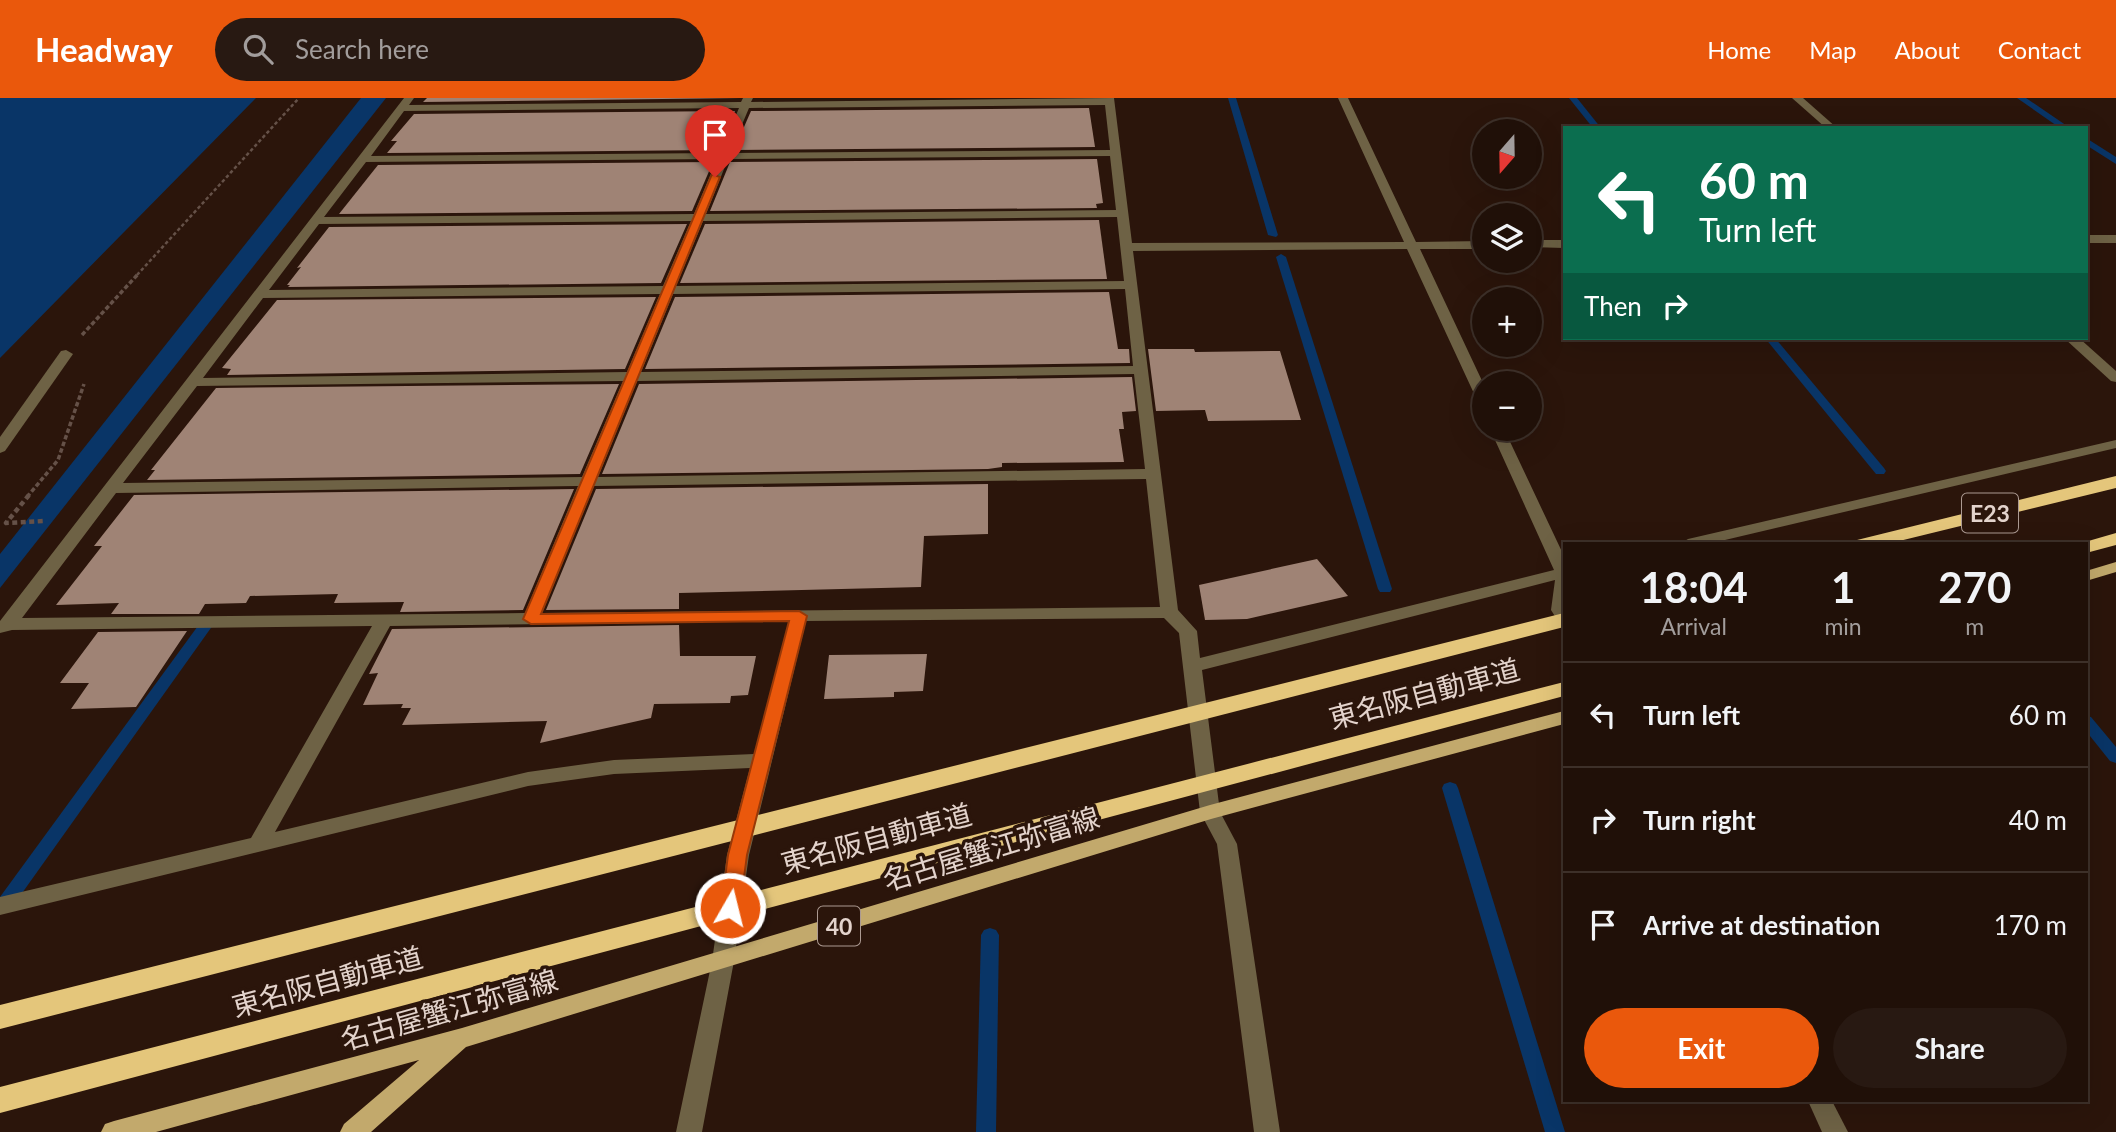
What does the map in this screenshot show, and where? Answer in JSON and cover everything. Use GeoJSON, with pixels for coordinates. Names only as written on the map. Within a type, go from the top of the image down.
{"type":"FeatureCollection","features":[{"type":"Feature","properties":{"kind":"highway","name":"E23"},"geometry":{"type":"LineString","coordinates":[[1872,542],[2116,482]]}},
{"type":"Feature","properties":{"kind":"highway"},"geometry":{"type":"LineString","coordinates":[[2088,547],[2116,539]]}},
{"type":"Feature","properties":{"kind":"highway","name":"東名阪自動車道"},"geometry":{"type":"LineString","coordinates":[[0,1017],[1563,618]]}},
{"type":"Feature","properties":{"kind":"highway","name":"東名阪自動車道"},"geometry":{"type":"LineString","coordinates":[[0,1100],[1563,688]]}},
{"type":"Feature","properties":{"kind":"main road"},"geometry":{"type":"LineString","coordinates":[[2088,575],[2116,567]]}},
{"type":"Feature","properties":{"kind":"main road","name":"名古屋蟹江弥富線"},"geometry":{"type":"LineString","coordinates":[[114,1132],[461,1038],[723,961],[1210,811],[1563,718]]}},
{"type":"Feature","properties":{"kind":"main road","name":"40"},"geometry":{"type":"LineString","coordinates":[[353,1132],[461,1038]]}},
{"type":"Feature","properties":{"kind":"street"},"geometry":{"type":"LineString","coordinates":[[1343,98],[1472,374]]}},
{"type":"Feature","properties":{"kind":"street"},"geometry":{"type":"LineString","coordinates":[[1797,98],[1830,126]]}},
{"type":"Feature","properties":{"kind":"street"},"geometry":{"type":"LineString","coordinates":[[4,627],[406,103],[1109,100],[1169,612],[1188,631],[1210,811],[1227,844],[1267,1132]]}},
{"type":"Feature","properties":{"kind":"street"},"geometry":{"type":"LineString","coordinates":[[531,619],[747,101]]}},
{"type":"Feature","properties":{"kind":"street"},"geometry":{"type":"LineString","coordinates":[[363,159],[1115,153]]}},
{"type":"Feature","properties":{"kind":"street"},"geometry":{"type":"LineString","coordinates":[[315,221],[1122,213]]}},
{"type":"Feature","properties":{"kind":"street"},"geometry":{"type":"LineString","coordinates":[[2088,239],[2116,239]]}},
{"type":"Feature","properties":{"kind":"street"},"geometry":{"type":"LineString","coordinates":[[1542,244],[1563,244]]}},
{"type":"Feature","properties":{"kind":"street"},"geometry":{"type":"LineString","coordinates":[[1126,247],[1472,245]]}},
{"type":"Feature","properties":{"kind":"street"},"geometry":{"type":"LineString","coordinates":[[260,293],[1131,285]]}},
{"type":"Feature","properties":{"kind":"street"},"geometry":{"type":"LineString","coordinates":[[2073,340],[2116,378]]}},
{"type":"Feature","properties":{"kind":"street"},"geometry":{"type":"LineString","coordinates":[[0,448],[65,354]]}},
{"type":"Feature","properties":{"kind":"street"},"geometry":{"type":"LineString","coordinates":[[193,382],[1141,370]]}},
{"type":"Feature","properties":{"kind":"street"},"geometry":{"type":"LineString","coordinates":[[1503,441],[1563,572]]}},
{"type":"Feature","properties":{"kind":"street"},"geometry":{"type":"LineString","coordinates":[[1696,542],[2116,443]]}},
{"type":"Feature","properties":{"kind":"street"},"geometry":{"type":"LineString","coordinates":[[112,488],[1153,474]]}},
{"type":"Feature","properties":{"kind":"street"},"geometry":{"type":"LineString","coordinates":[[67,521],[87,521]]}},
{"type":"Feature","properties":{"kind":"street"},"geometry":{"type":"LineString","coordinates":[[1192,666],[1563,574]]}},
{"type":"Feature","properties":{"kind":"street"},"geometry":{"type":"LineString","coordinates":[[1563,583],[1560,610],[1563,616]]}},
{"type":"Feature","properties":{"kind":"street"},"geometry":{"type":"LineString","coordinates":[[4,627],[1169,612]]}},
{"type":"Feature","properties":{"kind":"street"},"geometry":{"type":"LineString","coordinates":[[689,1132],[723,961],[738,855],[799,616]]}},
{"type":"Feature","properties":{"kind":"street"},"geometry":{"type":"LineString","coordinates":[[257,845],[384,621]]}},
{"type":"Feature","properties":{"kind":"street"},"geometry":{"type":"LineString","coordinates":[[0,906],[528,779],[614,768],[762,761]]}},
{"type":"Feature","properties":{"kind":"street"},"geometry":{"type":"LineString","coordinates":[[1820,1102],[1835,1132]]}},
{"type":"Feature","properties":{"kind":"path"},"geometry":{"type":"LineString","coordinates":[[65,354],[299,98]]}},
{"type":"Feature","properties":{"kind":"path"},"geometry":{"type":"LineString","coordinates":[[53,371],[93,373],[83,385],[58,460],[6,523],[67,521]]}},
{"type":"Feature","properties":{"kind":"water"},"geometry":{"type":"Polygon","coordinates":[[[0,98],[256,98],[0,358],[0,98]]]}},
{"type":"Feature","properties":{"kind":"water"},"geometry":{"type":"Polygon","coordinates":[[[361,98],[386,98],[0,588],[0,554],[361,98]]]}},
{"type":"Feature","properties":{"kind":"building"},"geometry":{"type":"Polygon","coordinates":[[[427,98],[740,98],[423,102],[427,98]]]}},
{"type":"Feature","properties":{"kind":"building"},"geometry":{"type":"Polygon","coordinates":[[[1089,108],[1095,147],[734,150],[751,111],[1089,108]]]}},
{"type":"Feature","properties":{"kind":"building"},"geometry":{"type":"Polygon","coordinates":[[[735,111],[718,150],[387,153],[397,141],[391,141],[414,114],[735,111]]]}},
{"type":"Feature","properties":{"kind":"building"},"geometry":{"type":"Polygon","coordinates":[[[1097,159],[1103,203],[1096,204],[1097,208],[710,211],[730,162],[1097,159]]]}},
{"type":"Feature","properties":{"kind":"building"},"geometry":{"type":"Polygon","coordinates":[[[713,162],[692,211],[339,214],[378,165],[713,162]]]}},
{"type":"Feature","properties":{"kind":"building"},"geometry":{"type":"Polygon","coordinates":[[[1099,220],[1107,279],[680,283],[705,224],[1099,220]]]}},
{"type":"Feature","properties":{"kind":"building"},"geometry":{"type":"Polygon","coordinates":[[[687,224],[661,283],[287,285],[329,227],[687,224]]]}},
{"type":"Feature","properties":{"kind":"building"},"geometry":{"type":"Polygon","coordinates":[[[1109,292],[1118,349],[1129,349],[1130,363],[645,369],[675,297],[1109,292]]]}},
{"type":"Feature","properties":{"kind":"building"},"geometry":{"type":"Polygon","coordinates":[[[656,297],[625,369],[227,375],[231,369],[222,368],[277,300],[656,297]]]}},
{"type":"Feature","properties":{"kind":"building"},"geometry":{"type":"Polygon","coordinates":[[[1148,349],[1194,349],[1195,352],[1280,351],[1301,420],[1208,421],[1205,410],[1156,411],[1148,349]]]}},
{"type":"Feature","properties":{"kind":"building"},"geometry":{"type":"Polygon","coordinates":[[[1132,377],[1136,411],[1122,412],[1124,429],[1119,429],[1124,462],[1002,463],[1002,467],[988,469],[602,474],[639,384],[1132,377]]]}},
{"type":"Feature","properties":{"kind":"building"},"geometry":{"type":"Polygon","coordinates":[[[619,384],[580,474],[147,480],[155,470],[151,470],[216,388],[619,384]]]}},
{"type":"Feature","properties":{"kind":"building"},"geometry":{"type":"Polygon","coordinates":[[[988,484],[988,534],[924,536],[921,587],[679,593],[679,609],[546,610],[596,489],[988,484]]]}},
{"type":"Feature","properties":{"kind":"building"},"geometry":{"type":"Polygon","coordinates":[[[574,489],[523,610],[400,612],[404,602],[334,603],[338,594],[250,596],[246,603],[205,604],[199,614],[111,614],[119,603],[56,605],[102,546],[94,546],[134,495],[574,489]]]}},
{"type":"Feature","properties":{"kind":"building"},"geometry":{"type":"Polygon","coordinates":[[[1317,559],[1348,596],[1247,619],[1205,620],[1199,585],[1317,559]]]}},
{"type":"Feature","properties":{"kind":"building"},"geometry":{"type":"Polygon","coordinates":[[[679,625],[680,656],[756,656],[748,695],[731,696],[730,703],[654,704],[651,718],[540,743],[547,721],[402,725],[411,708],[401,708],[403,704],[363,705],[378,673],[369,674],[392,629],[679,625]]]}},
{"type":"Feature","properties":{"kind":"building"},"geometry":{"type":"Polygon","coordinates":[[[187,631],[136,707],[71,709],[89,683],[60,683],[98,632],[187,631]]]}},
{"type":"Feature","properties":{"kind":"building"},"geometry":{"type":"Polygon","coordinates":[[[927,654],[923,691],[894,692],[894,697],[824,699],[829,655],[927,654]]]}},
{"type":"Feature","properties":{"kind":"waterway"},"geometry":{"type":"LineString","coordinates":[[1232,98],[1273,235]]}},
{"type":"Feature","properties":{"kind":"waterway"},"geometry":{"type":"LineString","coordinates":[[1573,98],[1595,126]]}},
{"type":"Feature","properties":{"kind":"waterway"},"geometry":{"type":"LineString","coordinates":[[2021,98],[2063,126]]}},
{"type":"Feature","properties":{"kind":"waterway"},"geometry":{"type":"LineString","coordinates":[[2088,142],[2116,161]]}},
{"type":"Feature","properties":{"kind":"waterway"},"geometry":{"type":"LineString","coordinates":[[1281,257],[1385,589]]}},
{"type":"Feature","properties":{"kind":"waterway"},"geometry":{"type":"LineString","coordinates":[[1772,340],[1880,471]]}},
{"type":"Feature","properties":{"kind":"waterway"},"geometry":{"type":"LineString","coordinates":[[4,905],[208,622]]}},
{"type":"Feature","properties":{"kind":"waterway"},"geometry":{"type":"LineString","coordinates":[[2088,723],[2116,757]]}},
{"type":"Feature","properties":{"kind":"waterway"},"geometry":{"type":"LineString","coordinates":[[1450,788],[1555,1132]]}},
{"type":"Feature","properties":{"kind":"waterway"},"geometry":{"type":"LineString","coordinates":[[986,1132],[990,935]]}},
{"type":"Feature","properties":{"kind":"route"},"geometry":{"type":"LineString","coordinates":[[715,177],[531,619],[799,616],[738,855],[730,908]]}}]}
